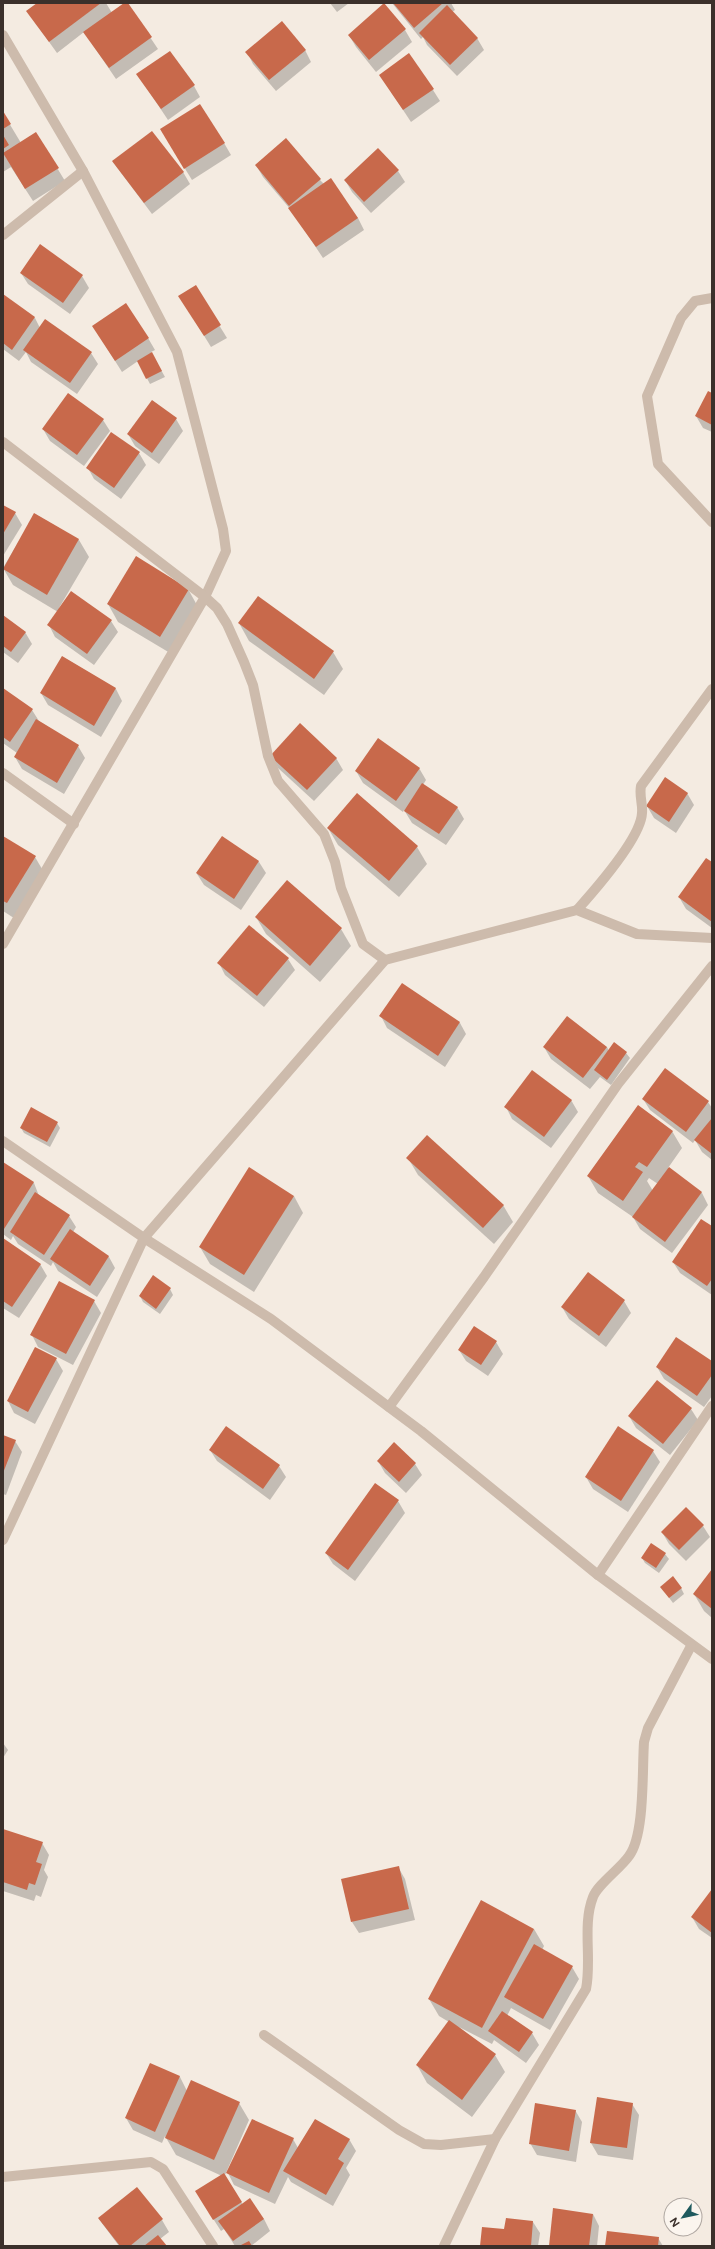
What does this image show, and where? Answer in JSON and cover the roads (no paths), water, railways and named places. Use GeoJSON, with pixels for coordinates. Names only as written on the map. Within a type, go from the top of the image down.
{"type":"FeatureCollection","features":[{"type":"Feature","properties":{"kind":"street"},"geometry":{"type":"LineString","coordinates":[[3,35],[83,171],[177,352],[223,529],[226,551],[205,597],[3,944]]}},
{"type":"Feature","properties":{"kind":"street"},"geometry":{"type":"LineString","coordinates":[[3,235],[83,171]]}},
{"type":"Feature","properties":{"kind":"street"},"geometry":{"type":"LineString","coordinates":[[712,298],[695,301],[681,318],[647,396],[658,464],[712,522]]}},
{"type":"Feature","properties":{"kind":"street"},"geometry":{"type":"LineString","coordinates":[[3,442],[205,597],[217,608],[227,624],[253,685],[268,756],[278,781],[324,834],[335,862],[341,888],[363,944],[385,960]]}},
{"type":"Feature","properties":{"kind":"street"},"geometry":{"type":"LineString","coordinates":[[3,1540],[144,1238],[385,960],[577,910],[599,885],[635,835],[642,813],[639,795],[641,786],[712,689]]}},
{"type":"Feature","properties":{"kind":"street"},"geometry":{"type":"LineString","coordinates":[[3,773],[74,824]]}},
{"type":"Feature","properties":{"kind":"street"},"geometry":{"type":"LineString","coordinates":[[577,910],[637,934],[712,938]]}},
{"type":"Feature","properties":{"kind":"street"},"geometry":{"type":"LineString","coordinates":[[389,1407],[484,1277],[618,1084],[712,966]]}},
{"type":"Feature","properties":{"kind":"street"},"geometry":{"type":"LineString","coordinates":[[3,1141],[144,1238],[271,1319],[389,1407],[598,1575],[691,1646],[712,1659]]}},
{"type":"Feature","properties":{"kind":"street"},"geometry":{"type":"LineString","coordinates":[[598,1575],[712,1406]]}},
{"type":"Feature","properties":{"kind":"street"},"geometry":{"type":"LineString","coordinates":[[444,2246],[495,2139],[586,1988],[588,1976],[589,1912],[593,1896],[630,1856],[638,1838],[644,1742],[648,1728],[691,1646]]}},
{"type":"Feature","properties":{"kind":"street"},"geometry":{"type":"LineString","coordinates":[[264,2035],[399,2130],[424,2144],[442,2145],[495,2139]]}},
{"type":"Feature","properties":{"kind":"street"},"geometry":{"type":"LineString","coordinates":[[3,2177],[151,2162],[163,2169],[213,2246]]}}]}
